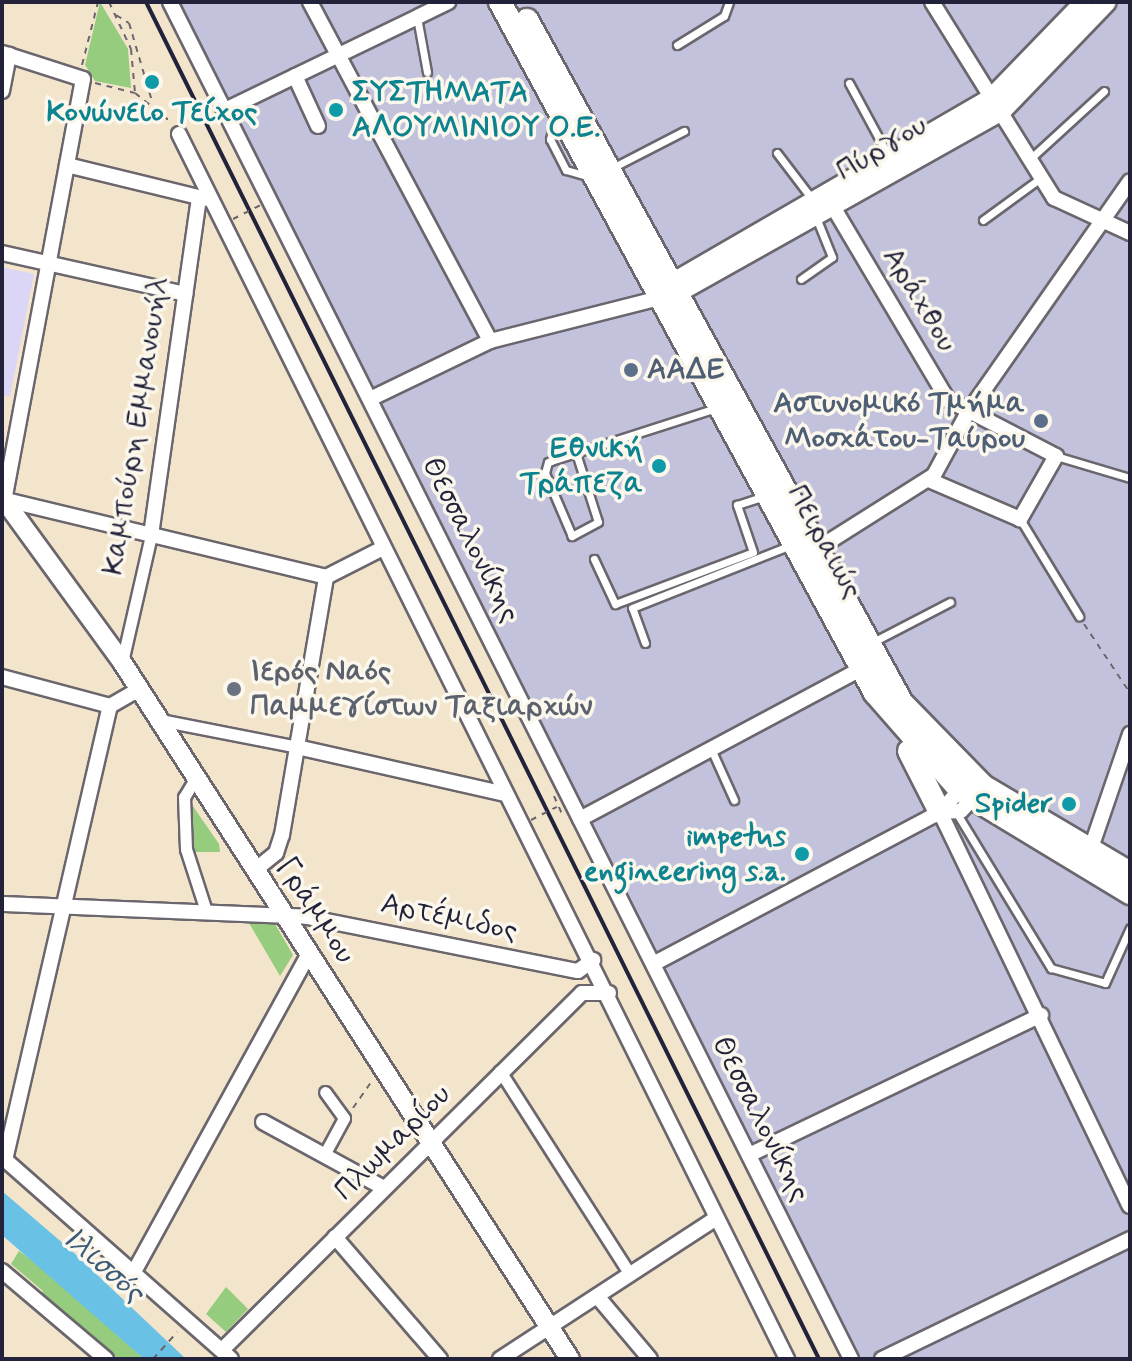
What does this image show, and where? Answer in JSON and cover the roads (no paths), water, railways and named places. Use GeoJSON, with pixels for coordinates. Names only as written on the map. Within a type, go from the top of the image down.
{"type":"FeatureCollection","features":[{"type":"Feature","properties":{"kind":"main road","name":"Πειραιώς"},"geometry":{"type":"LineString","coordinates":[[500,2],[557,111],[600,174]]}},
{"type":"Feature","properties":{"kind":"main road","name":"Πειραιώς"},"geometry":{"type":"LineString","coordinates":[[517,2],[600,174],[666,294],[866,646],[917,720],[962,800],[1090,851],[1130,873]]}},
{"type":"Feature","properties":{"kind":"main road","name":"Πειραιώς"},"geometry":{"type":"LineString","coordinates":[[666,294],[716,408],[859,670],[887,711],[962,800],[1130,893]]}},
{"type":"Feature","properties":{"kind":"street","name":"Θεσσαλονίκης"},"geometry":{"type":"LineString","coordinates":[[170,2],[655,963],[851,1359]]}},
{"type":"Feature","properties":{"kind":"street"},"geometry":{"type":"LineString","coordinates":[[310,2],[490,341]]}},
{"type":"Feature","properties":{"kind":"street"},"geometry":{"type":"LineString","coordinates":[[225,110],[448,2]]}},
{"type":"Feature","properties":{"kind":"street"},"geometry":{"type":"LineString","coordinates":[[932,2],[1061,205],[1130,233]]}},
{"type":"Feature","properties":{"kind":"street","name":"Πύργου"},"geometry":{"type":"LineString","coordinates":[[666,294],[890,156],[997,104],[1084,2]]}},
{"type":"Feature","properties":{"kind":"street","name":"Πύργου"},"geometry":{"type":"LineString","coordinates":[[370,399],[490,341],[666,294],[817,220],[997,104],[1107,2]]}},
{"type":"Feature","properties":{"kind":"street"},"geometry":{"type":"LineString","coordinates":[[2,91],[6,54],[82,77],[3,503],[326,577],[383,548]]}},
{"type":"Feature","properties":{"kind":"street"},"geometry":{"type":"LineString","coordinates":[[295,76],[318,126]]}},
{"type":"Feature","properties":{"kind":"street"},"geometry":{"type":"LineString","coordinates":[[176,129],[204,198],[593,960],[787,1359]]}},
{"type":"Feature","properties":{"kind":"street"},"geometry":{"type":"LineString","coordinates":[[67,165],[204,198]]}},
{"type":"Feature","properties":{"kind":"street"},"geometry":{"type":"LineString","coordinates":[[814,551],[929,480],[967,414],[1130,181]]}},
{"type":"Feature","properties":{"kind":"street","name":"Καμπούρη Εμμανουήλ"},"geometry":{"type":"LineString","coordinates":[[122,662],[151,535],[185,294],[204,198]]}},
{"type":"Feature","properties":{"kind":"street","name":"Αράχθου"},"geometry":{"type":"LineString","coordinates":[[835,210],[948,400],[967,414],[1056,456]]}},
{"type":"Feature","properties":{"kind":"street"},"geometry":{"type":"LineString","coordinates":[[2,253],[185,294]]}},
{"type":"Feature","properties":{"kind":"street"},"geometry":{"type":"LineString","coordinates":[[929,480],[1020,519],[1056,456]]}},
{"type":"Feature","properties":{"kind":"street","name":"Γράμμου"},"geometry":{"type":"LineString","coordinates":[[3,503],[122,662],[155,719],[570,1359]]}},
{"type":"Feature","properties":{"kind":"street"},"geometry":{"type":"LineString","coordinates":[[255,870],[280,844],[326,577]]}},
{"type":"Feature","properties":{"kind":"street"},"geometry":{"type":"LineString","coordinates":[[580,819],[859,670]]}},
{"type":"Feature","properties":{"kind":"street"},"geometry":{"type":"LineString","coordinates":[[2,677],[110,706],[138,690]]}},
{"type":"Feature","properties":{"kind":"street"},"geometry":{"type":"LineString","coordinates":[[110,706],[4,1158],[135,1270],[227,1355]]}},
{"type":"Feature","properties":{"kind":"street"},"geometry":{"type":"LineString","coordinates":[[155,719],[506,794]]}},
{"type":"Feature","properties":{"kind":"street"},"geometry":{"type":"LineString","coordinates":[[1090,851],[1130,734]]}},
{"type":"Feature","properties":{"kind":"street"},"geometry":{"type":"LineString","coordinates":[[195,779],[184,797],[186,849],[206,911]]}},
{"type":"Feature","properties":{"kind":"street"},"geometry":{"type":"LineString","coordinates":[[655,963],[962,800],[1041,1015],[1130,1206]]}},
{"type":"Feature","properties":{"kind":"street","name":"Αρτέμιδος"},"geometry":{"type":"LineString","coordinates":[[2,904],[284,915],[578,971]]}},
{"type":"Feature","properties":{"kind":"street"},"geometry":{"type":"LineString","coordinates":[[135,1270],[309,954]]}},
{"type":"Feature","properties":{"kind":"street"},"geometry":{"type":"LineString","coordinates":[[578,971],[593,960]]}},
{"type":"Feature","properties":{"kind":"street"},"geometry":{"type":"LineString","coordinates":[[582,993],[609,993]]}},
{"type":"Feature","properties":{"kind":"street","name":"Πλωμαρίου"},"geometry":{"type":"LineString","coordinates":[[227,1355],[335,1237],[582,993]]}},
{"type":"Feature","properties":{"kind":"street"},"geometry":{"type":"LineString","coordinates":[[749,1155],[1041,1015]]}},
{"type":"Feature","properties":{"kind":"street"},"geometry":{"type":"LineString","coordinates":[[500,1071],[630,1274]]}},
{"type":"Feature","properties":{"kind":"street"},"geometry":{"type":"LineString","coordinates":[[324,1155],[344,1118],[325,1092]]}},
{"type":"Feature","properties":{"kind":"street"},"geometry":{"type":"LineString","coordinates":[[263,1122],[384,1188]]}},
{"type":"Feature","properties":{"kind":"street"},"geometry":{"type":"LineString","coordinates":[[500,1359],[716,1218]]}},
{"type":"Feature","properties":{"kind":"street"},"geometry":{"type":"LineString","coordinates":[[335,1237],[398,1302],[440,1359]]}},
{"type":"Feature","properties":{"kind":"street"},"geometry":{"type":"LineString","coordinates":[[882,1359],[1130,1239]]}},
{"type":"Feature","properties":{"kind":"street"},"geometry":{"type":"LineString","coordinates":[[2,1271],[106,1359]]}},
{"type":"Feature","properties":{"kind":"street"},"geometry":{"type":"LineString","coordinates":[[597,1296],[650,1359]]}},
{"type":"Feature","properties":{"kind":"lane"},"geometry":{"type":"LineString","coordinates":[[677,45],[724,16],[729,2]]}},
{"type":"Feature","properties":{"kind":"lane"},"geometry":{"type":"LineString","coordinates":[[417,17],[427,72]]}},
{"type":"Feature","properties":{"kind":"lane"},"geometry":{"type":"LineString","coordinates":[[849,83],[890,156]]}},
{"type":"Feature","properties":{"kind":"lane"},"geometry":{"type":"LineString","coordinates":[[1031,158],[1104,91]]}},
{"type":"Feature","properties":{"kind":"lane"},"geometry":{"type":"LineString","coordinates":[[600,174],[684,131]]}},
{"type":"Feature","properties":{"kind":"lane"},"geometry":{"type":"LineString","coordinates":[[777,153],[814,201]]}},
{"type":"Feature","properties":{"kind":"lane"},"geometry":{"type":"LineString","coordinates":[[983,220],[1042,177]]}},
{"type":"Feature","properties":{"kind":"lane"},"geometry":{"type":"LineString","coordinates":[[801,279],[832,257],[817,220]]}},
{"type":"Feature","properties":{"kind":"lane"},"geometry":{"type":"LineString","coordinates":[[576,453],[598,522],[572,536],[545,469],[576,453],[716,408]]}},
{"type":"Feature","properties":{"kind":"lane"},"geometry":{"type":"LineString","coordinates":[[1056,456],[1130,478]]}},
{"type":"Feature","properties":{"kind":"lane"},"geometry":{"type":"LineString","coordinates":[[594,559],[615,604],[753,552],[737,505],[764,496]]}},
{"type":"Feature","properties":{"kind":"lane"},"geometry":{"type":"LineString","coordinates":[[1020,519],[1079,616]]}},
{"type":"Feature","properties":{"kind":"lane"},"geometry":{"type":"LineString","coordinates":[[645,643],[632,608],[791,545]]}},
{"type":"Feature","properties":{"kind":"lane"},"geometry":{"type":"LineString","coordinates":[[866,646],[950,602]]}},
{"type":"Feature","properties":{"kind":"lane"},"geometry":{"type":"LineString","coordinates":[[711,749],[734,800]]}},
{"type":"Feature","properties":{"kind":"lane"},"geometry":{"type":"LineString","coordinates":[[962,800],[1051,968],[1105,983],[1130,928]]}},
{"type":"Feature","properties":{"kind":"lane"},"geometry":{"type":"LineString","coordinates":[[578,971],[582,993]]}},
{"type":"Feature","properties":{"kind":"water"},"geometry":{"type":"Polygon","coordinates":[[[2,1191],[72,1251],[186,1359],[144,1359],[2,1235],[2,1191]]]}},
{"type":"Feature","properties":{"kind":"railway"},"geometry":{"type":"LineString","coordinates":[[146,2],[819,1359]]}},
{"type":"Feature","properties":{"kind":"place","name":"Κονώνειο Τείχος"},"geometry":{"type":"Point","coordinates":[152,82]}},
{"type":"Feature","properties":{"kind":"place","name":"ΣΥΣΤΗΜΑΤΑ ΑΛΟΥΜΙΝΙΟΥ Ο.Ε."},"geometry":{"type":"Point","coordinates":[336,110]}},
{"type":"Feature","properties":{"kind":"place","name":"ΑΑΔΕ"},"geometry":{"type":"Point","coordinates":[631,370]}},
{"type":"Feature","properties":{"kind":"place","name":"Αστυνομικό Τμήμα Μοσχάτου-Ταύρου"},"geometry":{"type":"Point","coordinates":[1041,421]}},
{"type":"Feature","properties":{"kind":"place","name":"Εθνική Τράπεζα"},"geometry":{"type":"Point","coordinates":[659,466]}},
{"type":"Feature","properties":{"kind":"place","name":"Ιερός Ναός Παμμεγίστων Ταξιαρχών"},"geometry":{"type":"Point","coordinates":[234,689]}},
{"type":"Feature","properties":{"kind":"place","name":"Spider"},"geometry":{"type":"Point","coordinates":[1069,804]}},
{"type":"Feature","properties":{"kind":"place","name":"impetus engineering s.a."},"geometry":{"type":"Point","coordinates":[802,854]}},
{"type":"Feature","properties":{"kind":"water label","name":"Ιλισσός"},"geometry":{"type":"Point","coordinates":[103,1265]}}]}
